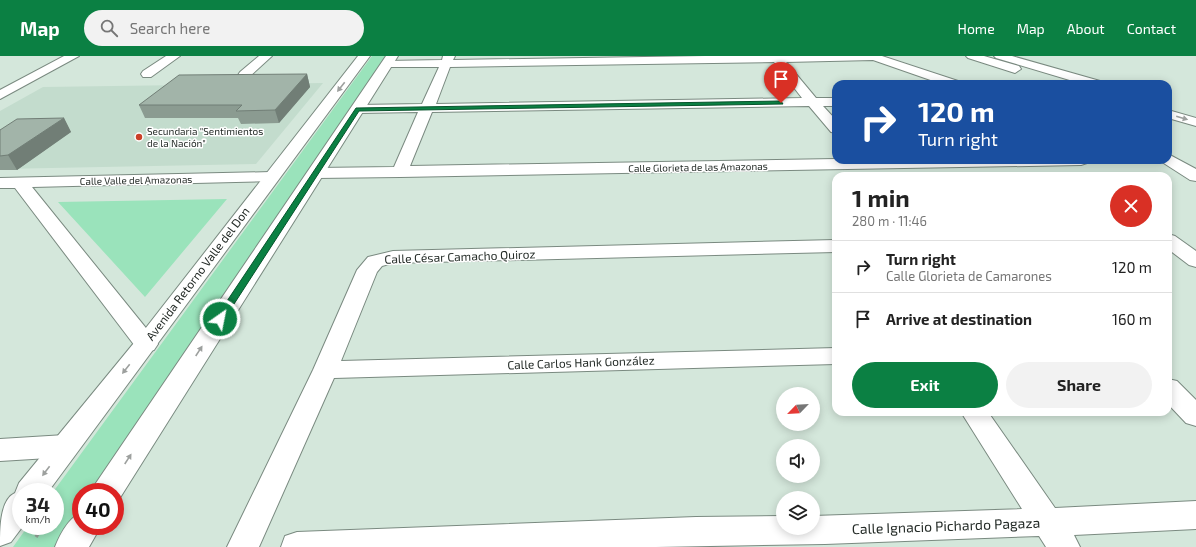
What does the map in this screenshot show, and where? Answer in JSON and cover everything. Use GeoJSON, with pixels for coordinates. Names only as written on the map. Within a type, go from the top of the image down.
{"type":"FeatureCollection","features":[{"type":"Feature","properties":{"kind":"main road"},"geometry":{"type":"LineString","coordinates":[[0,94],[73,56]]}},
{"type":"Feature","properties":{"kind":"main road"},"geometry":{"type":"LineString","coordinates":[[147,74],[174,56]]}},
{"type":"Feature","properties":{"kind":"main road"},"geometry":{"type":"LineString","coordinates":[[244,75],[266,56]]}},
{"type":"Feature","properties":{"kind":"main road","name":"Avenida Retorno Valle del Don"},"geometry":{"type":"LineString","coordinates":[[37,483],[146,344],[364,56]]}},
{"type":"Feature","properties":{"kind":"main road"},"geometry":{"type":"LineString","coordinates":[[972,56],[1052,80]]}},
{"type":"Feature","properties":{"kind":"main road"},"geometry":{"type":"LineString","coordinates":[[1000,56],[1082,80]]}},
{"type":"Feature","properties":{"kind":"main road"},"geometry":{"type":"LineString","coordinates":[[776,57],[832,124]]}},
{"type":"Feature","properties":{"kind":"main road"},"geometry":{"type":"LineString","coordinates":[[113,483],[390,60],[873,57],[942,80]]}},
{"type":"Feature","properties":{"kind":"main road"},"geometry":{"type":"LineString","coordinates":[[400,172],[448,59]]}},
{"type":"Feature","properties":{"kind":"main road"},"geometry":{"type":"LineString","coordinates":[[358,109],[832,102]]}},
{"type":"Feature","properties":{"kind":"main road"},"geometry":{"type":"LineString","coordinates":[[1172,105],[1196,112]]}},
{"type":"Feature","properties":{"kind":"main road"},"geometry":{"type":"LineString","coordinates":[[1172,115],[1196,122]]}},
{"type":"Feature","properties":{"kind":"main road"},"geometry":{"type":"LineString","coordinates":[[1172,159],[1196,159]]}},
{"type":"Feature","properties":{"kind":"main road"},"geometry":{"type":"LineString","coordinates":[[1172,160],[1196,167]]}},
{"type":"Feature","properties":{"kind":"main road"},"geometry":{"type":"LineString","coordinates":[[1172,161],[1196,176]]}},
{"type":"Feature","properties":{"kind":"main road","name":"Calle Glorieta de las Amazonas"},"geometry":{"type":"LineString","coordinates":[[316,173],[832,163]]}},
{"type":"Feature","properties":{"kind":"main road","name":"Calle Valle del Amazonas"},"geometry":{"type":"LineString","coordinates":[[10,183],[272,177]]}},
{"type":"Feature","properties":{"kind":"main road"},"geometry":{"type":"LineString","coordinates":[[10,183],[146,344]]}},
{"type":"Feature","properties":{"kind":"main road"},"geometry":{"type":"LineString","coordinates":[[1172,243],[1196,261]]}},
{"type":"Feature","properties":{"kind":"main road","name":"Calle César Camacho Quiroz"},"geometry":{"type":"LineString","coordinates":[[243,547],[325,370],[367,270],[375,261],[384,258],[832,246]]}},
{"type":"Feature","properties":{"kind":"main road","name":"Calle Carlos Hank González"},"geometry":{"type":"LineString","coordinates":[[325,370],[832,356]]}},
{"type":"Feature","properties":{"kind":"main road"},"geometry":{"type":"LineString","coordinates":[[1172,392],[1196,416]]}},
{"type":"Feature","properties":{"kind":"main road"},"geometry":{"type":"LineString","coordinates":[[977,416],[1056,535]]}},
{"type":"Feature","properties":{"kind":"main road"},"geometry":{"type":"LineString","coordinates":[[0,450],[65,446]]}},
{"type":"Feature","properties":{"kind":"main road","name":"Calle Ignacio Pichardo Pagaza"},"geometry":{"type":"LineString","coordinates":[[297,547],[698,539],[1056,535],[1196,515]]}},
{"type":"Feature","properties":{"kind":"main road"},"geometry":{"type":"LineString","coordinates":[[0,532],[12,516]]}},
{"type":"Feature","properties":{"kind":"main road"},"geometry":{"type":"LineString","coordinates":[[71,547],[78,535]]}},
{"type":"Feature","properties":{"kind":"shaded area","name":"Secundaria \"Sentimientos de la Nación\""},"geometry":{"type":"Polygon","coordinates":[[[323,83],[256,164],[0,169],[0,111],[43,87],[323,83]]]}},
{"type":"Feature","properties":{"kind":"green space"},"geometry":{"type":"Polygon","coordinates":[[[372,56],[389,56],[103,483],[72,483],[72,529],[60,547],[13,547],[22,535],[64,535],[64,483],[60,483],[372,56]]]}},
{"type":"Feature","properties":{"kind":"green space"},"geometry":{"type":"Polygon","coordinates":[[[227,199],[145,297],[58,202],[227,199]]]}},
{"type":"Feature","properties":{"kind":"building"},"geometry":{"type":"Polygon","coordinates":[[[307,74],[275,110],[236,111],[242,105],[139,105],[179,75],[307,74]]]}},
{"type":"Feature","properties":{"kind":"building"},"geometry":{"type":"Polygon","coordinates":[[[64,118],[8,155],[0,156],[0,130],[17,119],[64,118]]]}},
{"type":"Feature","properties":{"kind":"place","name":"Secundaria \"Sentimientos de la Nación\""},"geometry":{"type":"Point","coordinates":[139,137]}},
{"type":"Feature","properties":{"kind":"route"},"geometry":{"type":"LineString","coordinates":[[220,319],[358,109],[781,103]]}}]}
